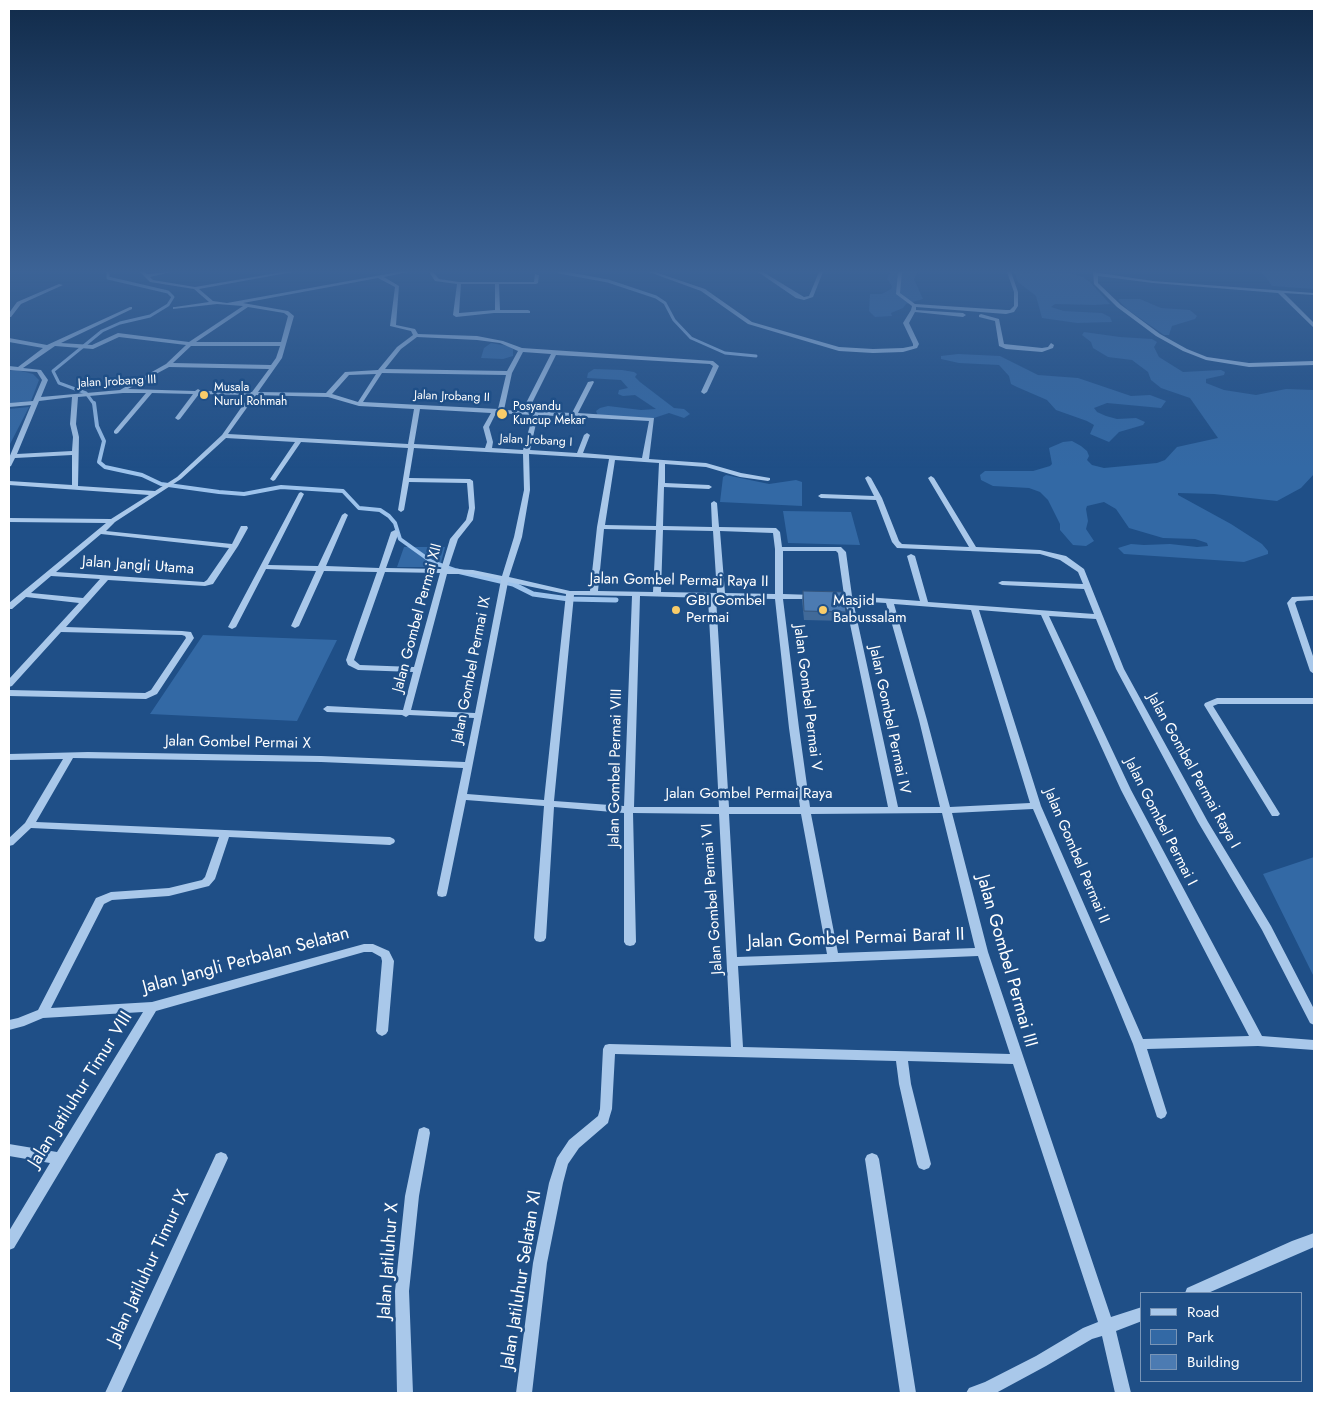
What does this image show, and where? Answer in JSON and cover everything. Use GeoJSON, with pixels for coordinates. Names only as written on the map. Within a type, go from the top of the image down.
{"type":"FeatureCollection","features":[{"type":"Feature","properties":{"kind":"street"},"geometry":{"type":"LineString","coordinates":[[21,367],[48,347],[68,337]]}},
{"type":"Feature","properties":{"kind":"street"},"geometry":{"type":"LineString","coordinates":[[54,344],[85,348],[97,346],[110,337]]}},
{"type":"Feature","properties":{"kind":"street"},"geometry":{"type":"LineString","coordinates":[[137,337],[190,344],[284,344]]}},
{"type":"Feature","properties":{"kind":"street"},"geometry":{"type":"LineString","coordinates":[[123,391],[168,365],[199,337]]}},
{"type":"Feature","properties":{"kind":"street"},"geometry":{"type":"LineString","coordinates":[[9,607],[113,521],[169,484],[224,436],[252,393],[279,358],[285,337]]}},
{"type":"Feature","properties":{"kind":"street"},"geometry":{"type":"LineString","coordinates":[[359,404],[380,372],[399,348],[413,337]]}},
{"type":"Feature","properties":{"kind":"street"},"geometry":{"type":"LineString","coordinates":[[458,337],[501,342],[521,350],[711,362],[716,366],[704,392]]}},
{"type":"Feature","properties":{"kind":"street"},"geometry":{"type":"LineString","coordinates":[[799,337],[839,349],[873,351],[903,350],[915,347],[916,344],[913,337]]}},
{"type":"Feature","properties":{"kind":"street"},"geometry":{"type":"LineString","coordinates":[[1000,337],[1001,345],[1006,348],[1042,350],[1050,348],[1050,345]]}},
{"type":"Feature","properties":{"kind":"street"},"geometry":{"type":"LineString","coordinates":[[1162,337],[1185,350],[1206,358],[1249,365],[1314,363]]}},
{"type":"Feature","properties":{"kind":"street"},"geometry":{"type":"LineString","coordinates":[[9,340],[48,347]]}},
{"type":"Feature","properties":{"kind":"street"},"geometry":{"type":"LineString","coordinates":[[488,450],[490,442],[486,427],[498,410],[509,373],[521,350]]}},
{"type":"Feature","properties":{"kind":"street"},"geometry":{"type":"LineString","coordinates":[[524,412],[554,353]]}},
{"type":"Feature","properties":{"kind":"street"},"geometry":{"type":"LineString","coordinates":[[168,365],[272,367]]}},
{"type":"Feature","properties":{"kind":"street"},"geometry":{"type":"LineString","coordinates":[[9,368],[32,368],[43,374],[45,380],[9,465]]}},
{"type":"Feature","properties":{"kind":"street"},"geometry":{"type":"LineString","coordinates":[[328,395],[347,373],[509,373]]}},
{"type":"Feature","properties":{"kind":"street"},"geometry":{"type":"LineString","coordinates":[[574,416],[592,382]]}},
{"type":"Feature","properties":{"kind":"street","name":"Jalan Jrobang III"},"geometry":{"type":"LineString","coordinates":[[9,405],[75,395],[123,391],[252,393]]}},
{"type":"Feature","properties":{"kind":"street"},"geometry":{"type":"LineString","coordinates":[[116,432],[151,391]]}},
{"type":"Feature","properties":{"kind":"street"},"geometry":{"type":"LineString","coordinates":[[178,418],[198,391]]}},
{"type":"Feature","properties":{"kind":"street","name":"Jalan Jrobang II"},"geometry":{"type":"LineString","coordinates":[[252,393],[328,395],[359,404],[652,419],[645,461]]}},
{"type":"Feature","properties":{"kind":"street"},"geometry":{"type":"LineString","coordinates":[[75,395],[73,424],[76,437],[75,486]]}},
{"type":"Feature","properties":{"kind":"street"},"geometry":{"type":"LineString","coordinates":[[401,510],[417,407]]}},
{"type":"Feature","properties":{"kind":"street"},"geometry":{"type":"LineString","coordinates":[[526,452],[536,413]]}},
{"type":"Feature","properties":{"kind":"street"},"geometry":{"type":"LineString","coordinates":[[579,455],[587,435]]}},
{"type":"Feature","properties":{"kind":"street","name":"Jalan Jrobang I"},"geometry":{"type":"LineString","coordinates":[[224,436],[411,448],[579,455],[714,466],[740,475],[768,479]]}},
{"type":"Feature","properties":{"kind":"street"},"geometry":{"type":"LineString","coordinates":[[274,479],[300,440]]}},
{"type":"Feature","properties":{"kind":"street","name":"Jalan Gombel Permai IX"},"geometry":{"type":"LineString","coordinates":[[442,893],[463,797],[467,765],[479,716],[505,577],[518,537],[527,490],[526,452]]}},
{"type":"Feature","properties":{"kind":"street"},"geometry":{"type":"LineString","coordinates":[[14,456],[75,453]]}},
{"type":"Feature","properties":{"kind":"street"},"geometry":{"type":"LineString","coordinates":[[594,593],[601,528],[612,458]]}},
{"type":"Feature","properties":{"kind":"street"},"geometry":{"type":"LineString","coordinates":[[657,594],[662,462]]}},
{"type":"Feature","properties":{"kind":"street"},"geometry":{"type":"LineString","coordinates":[[868,478],[879,498]]}},
{"type":"Feature","properties":{"kind":"street"},"geometry":{"type":"LineString","coordinates":[[931,478],[973,548]]}},
{"type":"Feature","properties":{"kind":"street","name":"Jalan Gombel Permai XII"},"geometry":{"type":"LineString","coordinates":[[406,480],[471,481],[472,508],[469,520],[454,539],[406,714]]}},
{"type":"Feature","properties":{"kind":"street"},"geometry":{"type":"LineString","coordinates":[[9,483],[157,492]]}},
{"type":"Feature","properties":{"kind":"street"},"geometry":{"type":"LineString","coordinates":[[662,485],[709,486]]}},
{"type":"Feature","properties":{"kind":"street"},"geometry":{"type":"LineString","coordinates":[[232,627],[301,494]]}},
{"type":"Feature","properties":{"kind":"street"},"geometry":{"type":"LineString","coordinates":[[821,496],[879,498]]}},
{"type":"Feature","properties":{"kind":"street","name":"Jalan Gombel Permai Raya I"},"geometry":{"type":"LineString","coordinates":[[879,498],[896,542],[900,546],[1040,552],[1063,558],[1081,571],[1098,618],[1120,669],[1203,822],[1267,929],[1314,1020]]}},
{"type":"Feature","properties":{"kind":"street","name":"Jalan Gombel Permai VI"},"geometry":{"type":"LineString","coordinates":[[714,503],[723,811],[737,1051]]}},
{"type":"Feature","properties":{"kind":"street"},"geometry":{"type":"LineString","coordinates":[[295,626],[322,570],[345,515]]}},
{"type":"Feature","properties":{"kind":"street"},"geometry":{"type":"LineString","coordinates":[[9,520],[113,521]]}},
{"type":"Feature","properties":{"kind":"street","name":"Jalan Jangli Utama"},"geometry":{"type":"LineString","coordinates":[[51,574],[205,584],[210,582],[244,528]]}},
{"type":"Feature","properties":{"kind":"street"},"geometry":{"type":"LineString","coordinates":[[601,528],[716,529]]}},
{"type":"Feature","properties":{"kind":"street","name":"Jalan Gombel Permai V"},"geometry":{"type":"LineString","coordinates":[[716,529],[775,530],[780,550],[779,596],[806,812],[833,958]]}},
{"type":"Feature","properties":{"kind":"street","name":"Jalan Jangli Utama"},"geometry":{"type":"LineString","coordinates":[[99,532],[234,546]]}},
{"type":"Feature","properties":{"kind":"street"},"geometry":{"type":"LineString","coordinates":[[395,532],[350,664],[358,667],[418,670]]}},
{"type":"Feature","properties":{"kind":"street","name":"Jalan Gombel Permai IV"},"geometry":{"type":"LineString","coordinates":[[780,550],[841,550],[848,598],[894,810]]}},
{"type":"Feature","properties":{"kind":"street"},"geometry":{"type":"LineString","coordinates":[[910,556],[924,603]]}},
{"type":"Feature","properties":{"kind":"street","name":"Jalan Gombel Permai Raya II"},"geometry":{"type":"LineString","coordinates":[[262,568],[473,572],[505,577],[530,585],[570,593],[818,597]]}},
{"type":"Feature","properties":{"kind":"street"},"geometry":{"type":"LineString","coordinates":[[9,684],[106,578]]}},
{"type":"Feature","properties":{"kind":"street"},"geometry":{"type":"LineString","coordinates":[[1002,583],[1088,587]]}},
{"type":"Feature","properties":{"kind":"street"},"geometry":{"type":"LineString","coordinates":[[540,938],[549,803],[570,593]]}},
{"type":"Feature","properties":{"kind":"street"},"geometry":{"type":"LineString","coordinates":[[24,594],[85,601]]}},
{"type":"Feature","properties":{"kind":"street","name":"Jalan Gombel Permai VIII"},"geometry":{"type":"LineString","coordinates":[[630,942],[629,810],[636,594]]}},
{"type":"Feature","properties":{"kind":"street"},"geometry":{"type":"LineString","coordinates":[[828,597],[1098,618]]}},
{"type":"Feature","properties":{"kind":"street"},"geometry":{"type":"LineString","coordinates":[[1314,598],[1295,599],[1291,603],[1314,671]]}},
{"type":"Feature","properties":{"kind":"street","name":"Jalan Gombel Permai III"},"geometry":{"type":"LineString","coordinates":[[889,601],[923,720],[982,952],[1106,1326]]}},
{"type":"Feature","properties":{"kind":"street","name":"Jalan Gombel Permai II"},"geometry":{"type":"LineString","coordinates":[[974,608],[1036,806],[1139,1044],[1161,1113]]}},
{"type":"Feature","properties":{"kind":"street","name":"Jalan Gombel Permai I"},"geometry":{"type":"LineString","coordinates":[[1044,613],[1126,790],[1258,1041]]}},
{"type":"Feature","properties":{"kind":"street"},"geometry":{"type":"LineString","coordinates":[[9,694],[146,696],[154,692],[190,638],[188,634],[182,633],[58,629]]}},
{"type":"Feature","properties":{"kind":"street"},"geometry":{"type":"LineString","coordinates":[[1275,814],[1208,705],[1217,701],[1314,701]]}},
{"type":"Feature","properties":{"kind":"street"},"geometry":{"type":"LineString","coordinates":[[327,709],[479,716]]}},
{"type":"Feature","properties":{"kind":"street"},"geometry":{"type":"LineString","coordinates":[[9,843],[29,825],[70,755]]}},
{"type":"Feature","properties":{"kind":"street","name":"Jalan Gombel Permai X"},"geometry":{"type":"LineString","coordinates":[[9,757],[70,755],[321,759],[467,765]]}},
{"type":"Feature","properties":{"kind":"street","name":"Jalan Gombel Permai Raya"},"geometry":{"type":"LineString","coordinates":[[463,797],[629,810],[806,812],[946,810],[1036,806]]}},
{"type":"Feature","properties":{"kind":"street"},"geometry":{"type":"LineString","coordinates":[[29,825],[390,841]]}},
{"type":"Feature","properties":{"kind":"street"},"geometry":{"type":"LineString","coordinates":[[42,1013],[100,901],[111,896],[169,892],[205,883],[210,879],[225,834]]}},
{"type":"Feature","properties":{"kind":"street","name":"Jalan Jangli Perbalan Selatan"},"geometry":{"type":"LineString","coordinates":[[9,1024],[20,1023],[42,1013],[152,1007],[364,948],[373,948],[385,954],[388,961],[382,1031]]}},
{"type":"Feature","properties":{"kind":"street","name":"Jalan Gombel Permai Barat II"},"geometry":{"type":"LineString","coordinates":[[732,962],[982,952]]}},
{"type":"Feature","properties":{"kind":"street","name":"Jalan Jatiluhur Timur VIII"},"geometry":{"type":"LineString","coordinates":[[9,1243],[152,1007]]}},
{"type":"Feature","properties":{"kind":"street"},"geometry":{"type":"LineString","coordinates":[[1139,1044],[1258,1041],[1314,1045]]}},
{"type":"Feature","properties":{"kind":"street","name":"Jalan Jatiluhur Selatan XI"},"geometry":{"type":"LineString","coordinates":[[524,1393],[540,1263],[556,1183],[562,1162],[574,1144],[603,1119],[606,1109],[609,1049],[737,1051]]}},
{"type":"Feature","properties":{"kind":"street"},"geometry":{"type":"LineString","coordinates":[[737,1051],[1016,1059]]}},
{"type":"Feature","properties":{"kind":"street"},"geometry":{"type":"LineString","coordinates":[[901,1056],[905,1084],[924,1164]]}},
{"type":"Feature","properties":{"kind":"street","name":"Jalan Jatiluhur X"},"geometry":{"type":"LineString","coordinates":[[405,1393],[402,1291],[412,1196],[424,1133]]}},
{"type":"Feature","properties":{"kind":"street"},"geometry":{"type":"LineString","coordinates":[[9,1150],[59,1158]]}},
{"type":"Feature","properties":{"kind":"street","name":"Jalan Jatiluhur Timur IX"},"geometry":{"type":"LineString","coordinates":[[112,1393],[221,1158]]}},
{"type":"Feature","properties":{"kind":"street"},"geometry":{"type":"LineString","coordinates":[[872,1159],[908,1393]]}},
{"type":"Feature","properties":{"kind":"street"},"geometry":{"type":"LineString","coordinates":[[1194,1292],[1314,1240]]}},
{"type":"Feature","properties":{"kind":"street"},"geometry":{"type":"LineString","coordinates":[[974,1393],[988,1389],[1088,1333],[1140,1315]]}},
{"type":"Feature","properties":{"kind":"street"},"geometry":{"type":"LineString","coordinates":[[1106,1326],[1123,1393]]}},
{"type":"Feature","properties":{"kind":"green space"},"geometry":{"type":"Polygon","coordinates":[[[1085,337],[1152,339],[1157,342],[1154,347],[1159,357],[1183,372],[1221,370],[1225,372],[1224,375],[1206,379],[1206,383],[1224,390],[1256,395],[1286,389],[1314,390],[1314,474],[1301,488],[1277,501],[1214,494],[1178,493],[1178,495],[1231,524],[1262,544],[1268,551],[1268,554],[1244,562],[1124,554],[1118,548],[1131,544],[1208,546],[1207,543],[1195,539],[1163,538],[1129,528],[1116,509],[1104,502],[1087,506],[1086,509],[1088,521],[1086,529],[1094,541],[1086,546],[1073,545],[1060,530],[1060,524],[1048,500],[1040,492],[1029,488],[993,486],[981,480],[980,475],[985,471],[1033,471],[1050,466],[1052,464],[1049,448],[1063,442],[1072,441],[1081,446],[1087,451],[1089,456],[1087,460],[1092,465],[1104,468],[1157,463],[1165,460],[1177,447],[1218,438],[1190,398],[1161,388],[1151,380],[1148,372],[1132,360],[1108,357],[1093,348],[1091,342],[1085,337]]]}},
{"type":"Feature","properties":{"kind":"green space"},"geometry":{"type":"Polygon","coordinates":[[[491,343],[508,346],[513,349],[513,356],[503,359],[481,358],[484,348],[491,343]]]}},
{"type":"Feature","properties":{"kind":"green space"},"geometry":{"type":"Polygon","coordinates":[[[958,354],[1000,356],[1038,375],[1078,378],[1131,396],[1150,395],[1166,401],[1161,408],[1107,403],[1094,408],[1097,412],[1106,416],[1117,419],[1136,418],[1145,422],[1143,425],[1119,432],[1109,442],[1090,434],[1094,425],[1056,410],[1047,400],[1011,384],[1009,376],[999,365],[959,363],[941,359],[941,356],[958,354]]]}},
{"type":"Feature","properties":{"kind":"green space"},"geometry":{"type":"Polygon","coordinates":[[[594,369],[634,372],[637,374],[635,377],[640,382],[674,408],[684,409],[690,414],[684,418],[669,413],[654,418],[598,416],[596,411],[608,406],[641,410],[656,409],[635,395],[623,396],[618,394],[619,390],[628,388],[621,380],[587,378],[588,373],[594,369]]]}},
{"type":"Feature","properties":{"kind":"green space"},"geometry":{"type":"Polygon","coordinates":[[[17,370],[33,374],[39,380],[31,401],[9,403],[9,371],[17,370]]]}},
{"type":"Feature","properties":{"kind":"green space"},"geometry":{"type":"Polygon","coordinates":[[[29,407],[9,446],[9,409],[29,407]]]}},
{"type":"Feature","properties":{"kind":"green space"},"geometry":{"type":"Polygon","coordinates":[[[726,475],[769,484],[796,480],[802,482],[802,506],[720,502],[723,477],[726,475]]]}},
{"type":"Feature","properties":{"kind":"green space"},"geometry":{"type":"Polygon","coordinates":[[[783,511],[851,512],[860,545],[788,543],[783,511]]]}},
{"type":"Feature","properties":{"kind":"green space"},"geometry":{"type":"Polygon","coordinates":[[[404,547],[445,547],[440,567],[397,567],[404,547]]]}},
{"type":"Feature","properties":{"kind":"green space"},"geometry":{"type":"Polygon","coordinates":[[[203,635],[337,640],[297,721],[150,714],[203,635]]]}},
{"type":"Feature","properties":{"kind":"green space"},"geometry":{"type":"Polygon","coordinates":[[[1314,857],[1314,977],[1263,874],[1314,857]]]}},
{"type":"Feature","properties":{"kind":"building"},"geometry":{"type":"Polygon","coordinates":[[[803,591],[843,592],[846,612],[804,611],[803,591]]]}},
{"type":"Feature","properties":{"kind":"waterway"},"geometry":{"type":"LineString","coordinates":[[94,337],[53,371],[59,383],[86,393],[94,404]]}},
{"type":"Feature","properties":{"kind":"waterway"},"geometry":{"type":"LineString","coordinates":[[690,337],[725,353],[756,356]]}},
{"type":"Feature","properties":{"kind":"waterway"},"geometry":{"type":"LineString","coordinates":[[94,403],[97,426],[104,441],[99,462],[105,467],[142,475],[161,484],[219,492],[244,494],[281,487],[343,491],[359,508],[380,510],[389,516],[395,523],[400,539],[432,562],[458,571]]}},
{"type":"Feature","properties":{"kind":"waterway"},"geometry":{"type":"LineString","coordinates":[[458,571],[513,584],[533,594],[569,599],[616,600]]}},
{"type":"Feature","properties":{"kind":"place","name":"Musala Nurul Rohmah"},"geometry":{"type":"Point","coordinates":[204,395]}},
{"type":"Feature","properties":{"kind":"place","name":"Posyandu Kuncup Mekar"},"geometry":{"type":"Point","coordinates":[502,414]}},
{"type":"Feature","properties":{"kind":"place","name":"GBI Gombel Permai"},"geometry":{"type":"Point","coordinates":[676,610]}},
{"type":"Feature","properties":{"kind":"place","name":"Masjid Babussalam"},"geometry":{"type":"Point","coordinates":[823,610]}}]}
